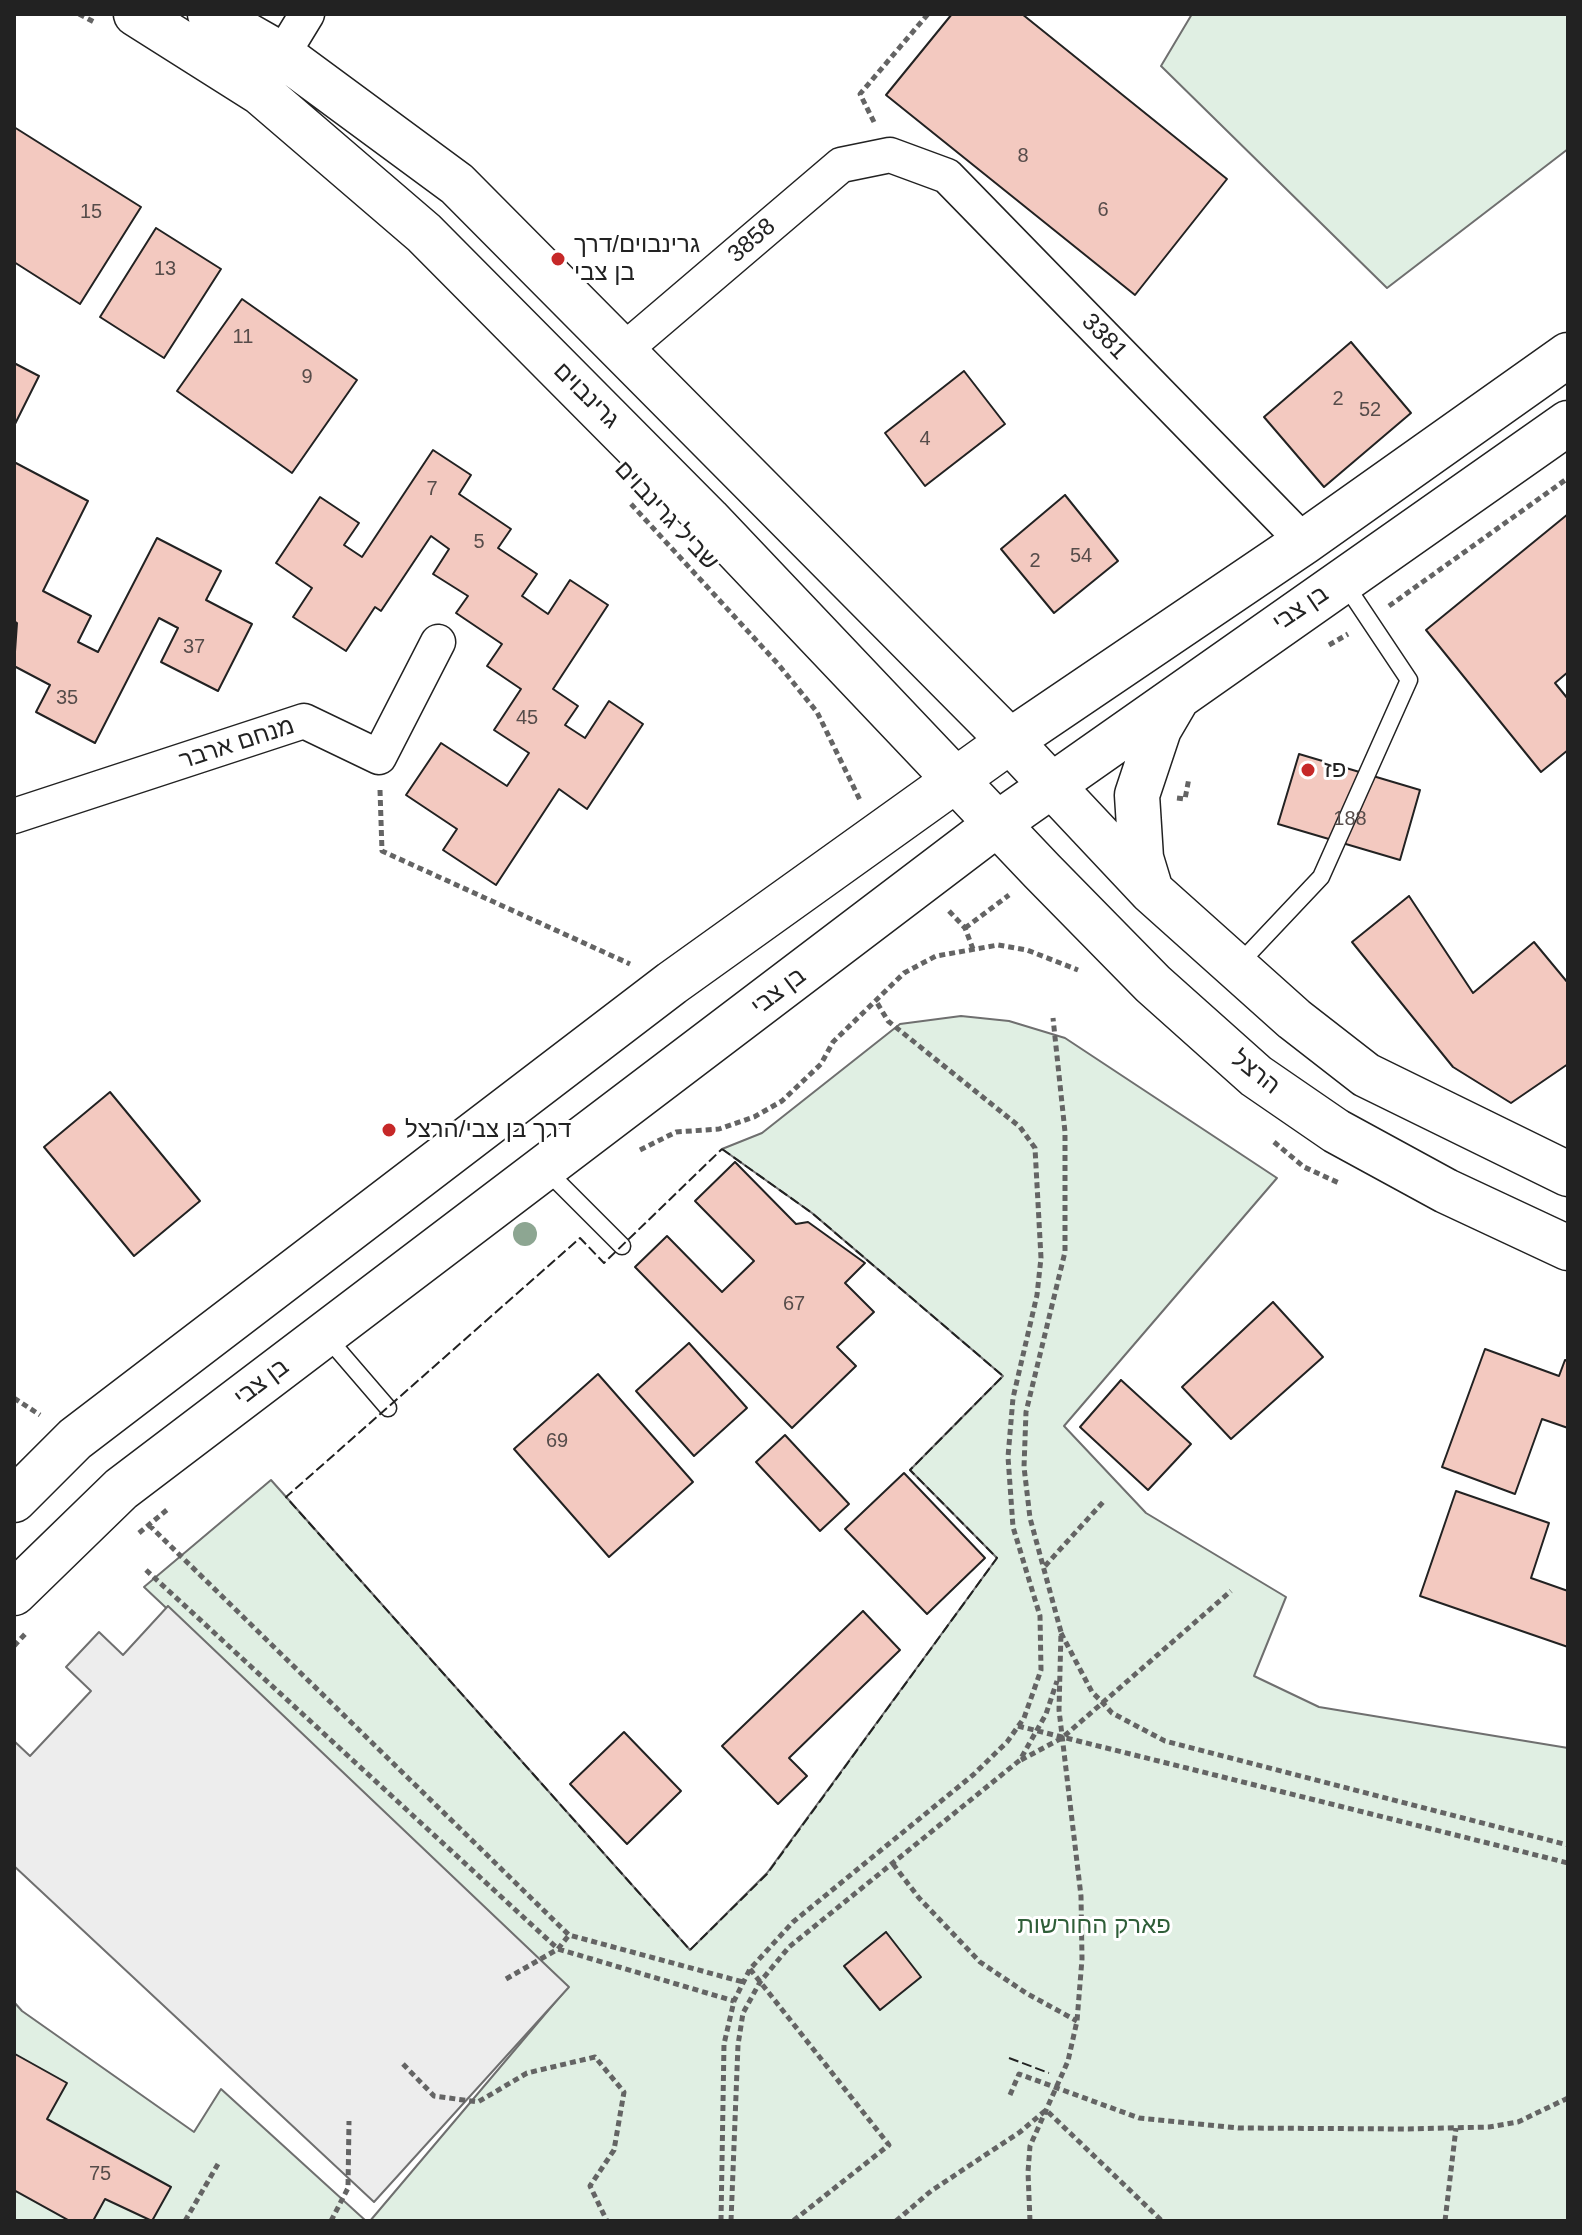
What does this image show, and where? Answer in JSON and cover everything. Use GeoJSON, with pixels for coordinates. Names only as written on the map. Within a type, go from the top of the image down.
{"type":"FeatureCollection","features":[{"type":"Feature","properties":{"kind":"main road"},"geometry":{"type":"LineString","coordinates":[[210,14],[282,55],[457,184],[1010,741],[1049,787],[1151,891],[1236,968],[1366,1075],[1568,1174]]}},
{"type":"Feature","properties":{"kind":"main road","name":"גרינבוים"},"geometry":{"type":"LineString","coordinates":[[120,21],[261,93],[424,233],[708,519],[997,824]]}},
{"type":"Feature","properties":{"kind":"main road"},"geometry":{"type":"LineString","coordinates":[[14,1500],[75,1439],[672,983],[1010,741],[1304,542],[1568,355]]}},
{"type":"Feature","properties":{"kind":"main road","name":"בן צבי"},"geometry":{"type":"LineString","coordinates":[[14,1593],[121,1489],[997,824],[1568,423]]}},
{"type":"Feature","properties":{"kind":"main road"},"geometry":{"type":"LineString","coordinates":[[1151,891],[1141,858],[1137,795],[1159,729],[1181,692]]}},
{"type":"Feature","properties":{"kind":"main road","name":"הרצל"},"geometry":{"type":"LineString","coordinates":[[997,824],[1153,984],[1256,1076],[1336,1131],[1446,1191],[1568,1248]]}},
{"type":"Feature","properties":{"kind":"street"},"geometry":{"type":"LineString","coordinates":[[282,55],[307,14]]}},
{"type":"Feature","properties":{"kind":"street","name":"3858"},"geometry":{"type":"LineString","coordinates":[[624,350],[841,165],[890,155]]}},
{"type":"Feature","properties":{"kind":"street","name":"3381"},"geometry":{"type":"LineString","coordinates":[[890,155],[947,176],[1304,542]]}},
{"type":"Feature","properties":{"kind":"street"},"geometry":{"type":"LineString","coordinates":[[379,757],[438,642]]}},
{"type":"Feature","properties":{"kind":"street","name":"מנחם ארבר"},"geometry":{"type":"LineString","coordinates":[[14,816],[304,721],[379,757]]}},
{"type":"Feature","properties":{"kind":"lane"},"geometry":{"type":"LineString","coordinates":[[1236,968],[1321,877],[1409,680],[1343,581]]}},
{"type":"Feature","properties":{"kind":"lane"},"geometry":{"type":"LineString","coordinates":[[545,1169],[622,1246]]}},
{"type":"Feature","properties":{"kind":"lane"},"geometry":{"type":"LineString","coordinates":[[325,1335],[388,1408]]}},
{"type":"Feature","properties":{"kind":"path"},"geometry":{"type":"LineString","coordinates":[[79,14],[120,21]]}},
{"type":"Feature","properties":{"kind":"path"},"geometry":{"type":"LineString","coordinates":[[890,155],[860,94],[928,14]]}},
{"type":"Feature","properties":{"kind":"path"},"geometry":{"type":"LineString","coordinates":[[1328,646],[1369,621],[1568,478]]}},
{"type":"Feature","properties":{"kind":"path","name":"שביל גרינבוים"},"geometry":{"type":"LineString","coordinates":[[628,501],[778,664],[817,712],[857,796],[882,832]]}},
{"type":"Feature","properties":{"kind":"path"},"geometry":{"type":"LineString","coordinates":[[379,757],[382,851],[672,983]]}},
{"type":"Feature","properties":{"kind":"path"},"geometry":{"type":"LineString","coordinates":[[1137,795],[1185,799],[1191,768]]}},
{"type":"Feature","properties":{"kind":"path"},"geometry":{"type":"LineString","coordinates":[[965,928],[1042,871]]}},
{"type":"Feature","properties":{"kind":"path"},"geometry":{"type":"LineString","coordinates":[[923,883],[965,928],[973,949]]}},
{"type":"Feature","properties":{"kind":"path"},"geometry":{"type":"LineString","coordinates":[[721,2221],[724,2044],[734,2001],[750,1969],[793,1922],[973,1775],[1018,1726],[1035,1692],[1043,1645],[1040,1616],[1013,1527],[1008,1457],[1013,1398],[1037,1295],[1041,1258],[1035,1148],[1020,1127],[888,1021],[876,1001]]}},
{"type":"Feature","properties":{"kind":"path"},"geometry":{"type":"LineString","coordinates":[[1053,1018],[1065,1132],[1065,1252],[1026,1412],[1024,1467],[1030,1518],[1061,1632],[1092,1692],[1112,1713],[1165,1741],[1568,1845]]}},
{"type":"Feature","properties":{"kind":"path"},"geometry":{"type":"LineString","coordinates":[[1045,1567],[1104,1501]]}},
{"type":"Feature","properties":{"kind":"path"},"geometry":{"type":"LineString","coordinates":[[149,1525],[569,1935],[743,1982]]}},
{"type":"Feature","properties":{"kind":"path"},"geometry":{"type":"LineString","coordinates":[[146,1570],[558,1949],[734,2001]]}},
{"type":"Feature","properties":{"kind":"path"},"geometry":{"type":"LineString","coordinates":[[731,2221],[738,2045],[743,2013],[760,1982],[789,1947],[1020,1760],[1062,1738],[1231,1591]]}},
{"type":"Feature","properties":{"kind":"path"},"geometry":{"type":"LineString","coordinates":[[1030,2221],[1030,2146],[1068,2061],[1077,2021],[1082,1959],[1081,1896],[1062,1738],[1058,1676],[1061,1632]]}},
{"type":"Feature","properties":{"kind":"path"},"geometry":{"type":"LineString","coordinates":[[1020,1760],[1037,1731],[1058,1676]]}},
{"type":"Feature","properties":{"kind":"path"},"geometry":{"type":"LineString","coordinates":[[1018,1726],[1568,1863]]}},
{"type":"Feature","properties":{"kind":"path"},"geometry":{"type":"LineString","coordinates":[[893,1864],[928,1908],[980,1962],[1026,1993],[1077,2021]]}},
{"type":"Feature","properties":{"kind":"path"},"geometry":{"type":"LineString","coordinates":[[506,1979],[558,1949],[569,1935]]}},
{"type":"Feature","properties":{"kind":"path"},"geometry":{"type":"LineString","coordinates":[[750,1969],[889,2145],[793,2221]]}},
{"type":"Feature","properties":{"kind":"path"},"geometry":{"type":"LineString","coordinates":[[403,2064],[434,2096],[478,2102],[527,2073],[595,2057],[624,2092],[614,2150],[590,2186],[607,2221]]}},
{"type":"Feature","properties":{"kind":"path"},"geometry":{"type":"LineString","coordinates":[[1010,2095],[1019,2074],[1139,2118],[1192,2126],[1456,2128],[1518,2122],[1568,2098]]}},
{"type":"Feature","properties":{"kind":"path"},"geometry":{"type":"LineString","coordinates":[[896,2221],[931,2191],[1020,2132],[1046,2110]]}},
{"type":"Feature","properties":{"kind":"path"},"geometry":{"type":"LineString","coordinates":[[1046,2110],[1162,2221]]}},
{"type":"Feature","properties":{"kind":"path"},"geometry":{"type":"LineString","coordinates":[[331,2221],[348,2188],[349,2121]]}},
{"type":"Feature","properties":{"kind":"path"},"geometry":{"type":"LineString","coordinates":[[1445,2221],[1456,2128]]}},
{"type":"Feature","properties":{"kind":"path"},"geometry":{"type":"LineString","coordinates":[[185,2221],[218,2164]]}},
{"type":"Feature","properties":{"kind":"green space"},"geometry":{"type":"Polygon","coordinates":[[[1192,14],[1568,14],[1568,149],[1387,288],[1161,66],[1192,14]]]}},
{"type":"Feature","properties":{"kind":"green space","name":"פארק החורשות"},"geometry":{"type":"Polygon","coordinates":[[[961,1016],[1009,1021],[1065,1038],[1277,1178],[1064,1426],[1146,1513],[1286,1597],[1254,1676],[1319,1707],[1568,1748],[1568,2221],[370,2221],[568,1987],[144,1587],[271,1480],[690,1950],[767,1873],[997,1558],[910,1470],[1003,1376],[812,1213],[722,1149],[762,1133],[900,1024],[961,1016]]]}},
{"type":"Feature","properties":{"kind":"green space"},"geometry":{"type":"Polygon","coordinates":[[[14,2002],[22,2011],[194,2132],[221,2089],[366,2221],[14,2221],[14,2002]]]}},
{"type":"Feature","properties":{"kind":"shaded area"},"geometry":{"type":"Polygon","coordinates":[[[168,1606],[569,1987],[374,2202],[14,1866],[14,1741],[30,1756],[91,1691],[66,1667],[99,1632],[123,1655],[168,1606]]]}},
{"type":"Feature","properties":{"kind":"building"},"geometry":{"type":"Polygon","coordinates":[[[952,14],[1022,14],[1227,179],[1135,295],[886,95],[952,14]]]}},
{"type":"Feature","properties":{"kind":"building"},"geometry":{"type":"Polygon","coordinates":[[[14,127],[141,207],[80,304],[14,262],[14,127]]]}},
{"type":"Feature","properties":{"kind":"building"},"geometry":{"type":"Polygon","coordinates":[[[156,228],[221,269],[164,358],[100,317],[156,228]]]}},
{"type":"Feature","properties":{"kind":"building"},"geometry":{"type":"Polygon","coordinates":[[[242,299],[357,380],[292,473],[177,391],[242,299]]]}},
{"type":"Feature","properties":{"kind":"building"},"geometry":{"type":"Polygon","coordinates":[[[1351,342],[1411,413],[1324,487],[1264,417],[1351,342]]]}},
{"type":"Feature","properties":{"kind":"building"},"geometry":{"type":"Polygon","coordinates":[[[14,363],[39,376],[14,426],[14,363]]]}},
{"type":"Feature","properties":{"kind":"building"},"geometry":{"type":"Polygon","coordinates":[[[964,371],[1005,424],[925,486],[885,433],[964,371]]]}},
{"type":"Feature","properties":{"kind":"building"},"geometry":{"type":"Polygon","coordinates":[[[433,450],[471,475],[459,494],[511,529],[498,548],[537,574],[522,596],[548,614],[570,580],[608,605],[553,689],[578,706],[565,725],[585,738],[609,701],[643,724],[587,809],[559,789],[496,885],[443,850],[457,829],[406,795],[441,743],[507,786],[529,753],[494,730],[521,689],[487,666],[502,644],[456,613],[468,596],[433,574],[449,549],[431,536],[381,611],[375,607],[346,651],[293,617],[312,588],[276,563],[320,497],[359,523],[344,545],[362,557],[433,450]]]}},
{"type":"Feature","properties":{"kind":"building"},"geometry":{"type":"Polygon","coordinates":[[[14,462],[88,501],[43,591],[91,616],[78,642],[98,652],[157,538],[221,571],[206,600],[252,624],[218,691],[161,662],[178,628],[159,618],[95,743],[36,712],[50,685],[14,666],[17,623],[14,621],[14,462]]]}},
{"type":"Feature","properties":{"kind":"building"},"geometry":{"type":"Polygon","coordinates":[[[1065,495],[1118,561],[1054,613],[1001,549],[1065,495]]]}},
{"type":"Feature","properties":{"kind":"building"},"geometry":{"type":"Polygon","coordinates":[[[1568,514],[1568,672],[1555,683],[1568,699],[1568,750],[1541,772],[1426,630],[1568,514]]]}},
{"type":"Feature","properties":{"kind":"building"},"geometry":{"type":"Polygon","coordinates":[[[1299,754],[1420,790],[1400,860],[1278,824],[1299,754]]]}},
{"type":"Feature","properties":{"kind":"building"},"geometry":{"type":"Polygon","coordinates":[[[1409,896],[1473,993],[1534,942],[1568,983],[1568,1064],[1511,1103],[1453,1067],[1352,942],[1409,896]]]}},
{"type":"Feature","properties":{"kind":"building"},"geometry":{"type":"Polygon","coordinates":[[[110,1092],[200,1201],[134,1256],[44,1147],[110,1092]]]}},
{"type":"Feature","properties":{"kind":"building"},"geometry":{"type":"Polygon","coordinates":[[[735,1162],[796,1224],[808,1222],[865,1263],[845,1283],[874,1312],[837,1347],[856,1366],[792,1428],[635,1267],[667,1236],[722,1292],[754,1261],[695,1201],[735,1162]]]}},
{"type":"Feature","properties":{"kind":"building"},"geometry":{"type":"Polygon","coordinates":[[[1273,1302],[1323,1357],[1231,1439],[1182,1387],[1273,1302]]]}},
{"type":"Feature","properties":{"kind":"building"},"geometry":{"type":"Polygon","coordinates":[[[689,1343],[747,1408],[694,1456],[636,1391],[689,1343]]]}},
{"type":"Feature","properties":{"kind":"building"},"geometry":{"type":"Polygon","coordinates":[[[1485,1349],[1559,1376],[1565,1360],[1568,1361],[1568,1428],[1542,1419],[1515,1494],[1442,1467],[1485,1349]]]}},
{"type":"Feature","properties":{"kind":"building"},"geometry":{"type":"Polygon","coordinates":[[[598,1374],[693,1482],[609,1557],[514,1449],[598,1374]]]}},
{"type":"Feature","properties":{"kind":"building"},"geometry":{"type":"Polygon","coordinates":[[[1121,1380],[1191,1444],[1148,1490],[1080,1427],[1121,1380]]]}},
{"type":"Feature","properties":{"kind":"building"},"geometry":{"type":"Polygon","coordinates":[[[785,1435],[849,1504],[820,1531],[756,1462],[785,1435]]]}},
{"type":"Feature","properties":{"kind":"building"},"geometry":{"type":"Polygon","coordinates":[[[904,1473],[985,1558],[927,1614],[845,1529],[904,1473]]]}},
{"type":"Feature","properties":{"kind":"building"},"geometry":{"type":"Polygon","coordinates":[[[1456,1491],[1549,1523],[1531,1578],[1568,1591],[1568,1647],[1420,1596],[1456,1491]]]}},
{"type":"Feature","properties":{"kind":"building"},"geometry":{"type":"Polygon","coordinates":[[[863,1611],[900,1650],[789,1758],[807,1776],[778,1804],[722,1746],[863,1611]]]}},
{"type":"Feature","properties":{"kind":"building"},"geometry":{"type":"Polygon","coordinates":[[[624,1732],[681,1791],[627,1844],[570,1784],[624,1732]]]}},
{"type":"Feature","properties":{"kind":"building"},"geometry":{"type":"Polygon","coordinates":[[[886,1932],[921,1977],[880,2010],[844,1966],[886,1932]]]}},
{"type":"Feature","properties":{"kind":"building"},"geometry":{"type":"Polygon","coordinates":[[[15,2054],[67,2083],[47,2119],[171,2187],[152,2221],[105,2199],[93,2221],[70,2221],[14,2190],[15,2054]]]}},
{"type":"Feature","properties":{"kind":"fence"},"geometry":{"type":"LineString","coordinates":[[722,1149],[812,1213],[1003,1376],[910,1470],[997,1558],[767,1874],[690,1950],[286,1497],[580,1238],[604,1263],[722,1149]]}},
{"type":"Feature","properties":{"kind":"fence"},"geometry":{"type":"LineString","coordinates":[[1009,2058],[1049,2073]]}},
{"type":"Feature","properties":{"kind":"place","name":"גרינבוים/דרך בן צבי"},"geometry":{"type":"Point","coordinates":[558,259]}},
{"type":"Feature","properties":{"kind":"place","name":"פז"},"geometry":{"type":"Point","coordinates":[1308,770]}},
{"type":"Feature","properties":{"kind":"place","name":"דרך בן צבי/הרצל"},"geometry":{"type":"Point","coordinates":[389,1130]}}]}
